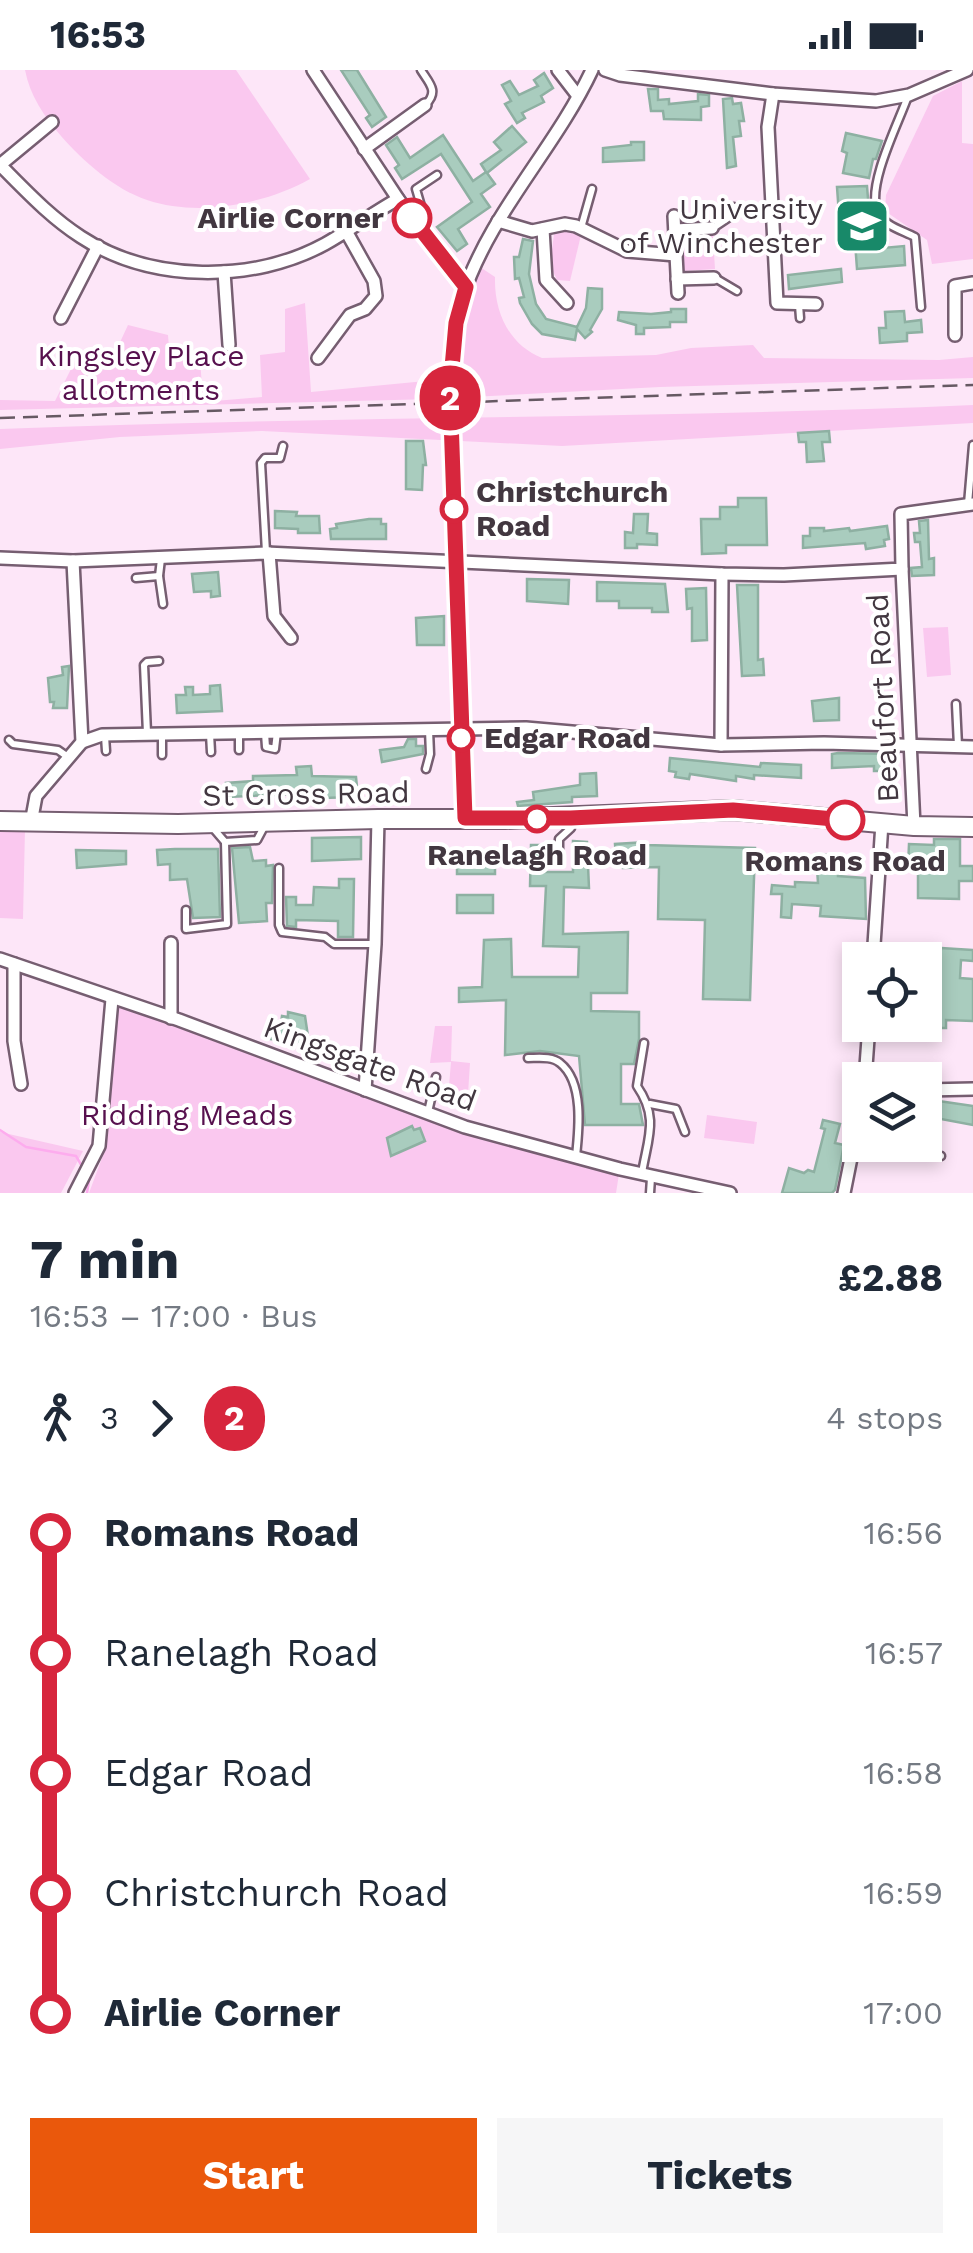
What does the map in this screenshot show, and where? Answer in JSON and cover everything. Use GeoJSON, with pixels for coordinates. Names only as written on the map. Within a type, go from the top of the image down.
{"type":"FeatureCollection","features":[{"type":"Feature","properties":{"kind":"main road","name":"St Cross Road"},"geometry":{"type":"LineString","coordinates":[[0,822],[571,818],[733,810],[914,826],[973,827]]}},
{"type":"Feature","properties":{"kind":"street"},"geometry":{"type":"LineString","coordinates":[[313,70],[398,199],[466,287]]}},
{"type":"Feature","properties":{"kind":"street"},"geometry":{"type":"LineString","coordinates":[[558,70],[578,96]]}},
{"type":"Feature","properties":{"kind":"street"},"geometry":{"type":"LineString","coordinates":[[450,390],[456,323],[466,287],[498,220],[592,70]]}},
{"type":"Feature","properties":{"kind":"street"},"geometry":{"type":"LineString","coordinates":[[605,70],[620,75],[691,76],[773,94],[876,101],[908,94],[968,70]]}},
{"type":"Feature","properties":{"kind":"street"},"geometry":{"type":"LineString","coordinates":[[773,94],[768,128],[777,302],[816,304]]}},
{"type":"Feature","properties":{"kind":"street"},"geometry":{"type":"LineString","coordinates":[[364,149],[425,105]]}},
{"type":"Feature","properties":{"kind":"street"},"geometry":{"type":"LineString","coordinates":[[52,122],[0,165],[48,214],[98,246],[152,267],[224,272],[272,266],[323,245],[398,199]]}},
{"type":"Feature","properties":{"kind":"street"},"geometry":{"type":"LineString","coordinates":[[498,220],[520,229],[565,224],[628,251],[676,255]]}},
{"type":"Feature","properties":{"kind":"street"},"geometry":{"type":"LineString","coordinates":[[678,294],[674,223],[712,228]]}},
{"type":"Feature","properties":{"kind":"street"},"geometry":{"type":"LineString","coordinates":[[543,229],[546,280],[567,303]]}},
{"type":"Feature","properties":{"kind":"street"},"geometry":{"type":"LineString","coordinates":[[318,358],[350,315],[365,309],[376,296],[374,281],[346,231]]}},
{"type":"Feature","properties":{"kind":"street"},"geometry":{"type":"LineString","coordinates":[[61,318],[98,246]]}},
{"type":"Feature","properties":{"kind":"street"},"geometry":{"type":"LineString","coordinates":[[224,272],[229,344]]}},
{"type":"Feature","properties":{"kind":"street"},"geometry":{"type":"LineString","coordinates":[[677,279],[714,278]]}},
{"type":"Feature","properties":{"kind":"street"},"geometry":{"type":"LineString","coordinates":[[956,335],[955,286],[973,283]]}},
{"type":"Feature","properties":{"kind":"street"},"geometry":{"type":"LineString","coordinates":[[451,421],[465,818]]}},
{"type":"Feature","properties":{"kind":"street"},"geometry":{"type":"LineString","coordinates":[[0,558],[73,561],[268,553],[784,576],[902,569],[901,514],[971,504]]}},
{"type":"Feature","properties":{"kind":"street"},"geometry":{"type":"LineString","coordinates":[[268,553],[274,616],[291,638]]}},
{"type":"Feature","properties":{"kind":"street"},"geometry":{"type":"LineString","coordinates":[[73,561],[82,742]]}},
{"type":"Feature","properties":{"kind":"street","name":"Beaufort Road"},"geometry":{"type":"LineString","coordinates":[[902,569],[914,826]]}},
{"type":"Feature","properties":{"kind":"street"},"geometry":{"type":"LineString","coordinates":[[720,745],[722,574]]}},
{"type":"Feature","properties":{"kind":"street"},"geometry":{"type":"LineString","coordinates":[[30,823],[36,796],[68,757],[82,742],[105,735],[406,734],[429,729],[526,728],[720,745],[973,747]]}},
{"type":"Feature","properties":{"kind":"street"},"geometry":{"type":"LineString","coordinates":[[365,1090],[375,944],[378,818]]}},
{"type":"Feature","properties":{"kind":"street"},"geometry":{"type":"LineString","coordinates":[[874,942],[882,823]]}},
{"type":"Feature","properties":{"kind":"street"},"geometry":{"type":"LineString","coordinates":[[171,943],[171,1018]]}},
{"type":"Feature","properties":{"kind":"street","name":"Kingsgate Road"},"geometry":{"type":"LineString","coordinates":[[0,959],[465,1127],[646,1176],[730,1193]]}},
{"type":"Feature","properties":{"kind":"street"},"geometry":{"type":"LineString","coordinates":[[14,964],[14,1041],[22,1084]]}},
{"type":"Feature","properties":{"kind":"street"},"geometry":{"type":"LineString","coordinates":[[75,1193],[99,1146],[112,999]]}},
{"type":"Feature","properties":{"kind":"street"},"geometry":{"type":"LineString","coordinates":[[942,1090],[973,1090]]}},
{"type":"Feature","properties":{"kind":"street"},"geometry":{"type":"LineString","coordinates":[[844,1193],[849,1162]]}},
{"type":"Feature","properties":{"kind":"lane"},"geometry":{"type":"LineString","coordinates":[[420,70],[434,90],[425,105]]}},
{"type":"Feature","properties":{"kind":"lane"},"geometry":{"type":"LineString","coordinates":[[908,94],[874,188],[877,212],[890,226],[915,237],[921,306]]}},
{"type":"Feature","properties":{"kind":"lane"},"geometry":{"type":"LineString","coordinates":[[410,216],[421,206],[416,189],[437,174]]}},
{"type":"Feature","properties":{"kind":"lane"},"geometry":{"type":"LineString","coordinates":[[581,229],[592,189]]}},
{"type":"Feature","properties":{"kind":"lane"},"geometry":{"type":"LineString","coordinates":[[712,228],[728,218],[734,207]]}},
{"type":"Feature","properties":{"kind":"lane"},"geometry":{"type":"LineString","coordinates":[[714,278],[736,292]]}},
{"type":"Feature","properties":{"kind":"lane"},"geometry":{"type":"LineString","coordinates":[[799,303],[800,318]]}},
{"type":"Feature","properties":{"kind":"lane"},"geometry":{"type":"LineString","coordinates":[[971,504],[973,445]]}},
{"type":"Feature","properties":{"kind":"lane"},"geometry":{"type":"LineString","coordinates":[[268,553],[261,463],[265,458],[282,456],[283,446]]}},
{"type":"Feature","properties":{"kind":"lane"},"geometry":{"type":"LineString","coordinates":[[161,557],[162,604]]}},
{"type":"Feature","properties":{"kind":"lane"},"geometry":{"type":"LineString","coordinates":[[136,578],[159,576]]}},
{"type":"Feature","properties":{"kind":"lane"},"geometry":{"type":"LineString","coordinates":[[160,661],[144,665],[153,734],[162,755]]}},
{"type":"Feature","properties":{"kind":"lane"},"geometry":{"type":"LineString","coordinates":[[956,704],[958,747]]}},
{"type":"Feature","properties":{"kind":"lane"},"geometry":{"type":"LineString","coordinates":[[426,769],[429,729]]}},
{"type":"Feature","properties":{"kind":"lane"},"geometry":{"type":"LineString","coordinates":[[238,732],[239,750]]}},
{"type":"Feature","properties":{"kind":"lane"},"geometry":{"type":"LineString","coordinates":[[210,733],[211,752]]}},
{"type":"Feature","properties":{"kind":"lane"},"geometry":{"type":"LineString","coordinates":[[150,748],[153,734]]}},
{"type":"Feature","properties":{"kind":"lane"},"geometry":{"type":"LineString","coordinates":[[105,735],[106,751]]}},
{"type":"Feature","properties":{"kind":"lane"},"geometry":{"type":"LineString","coordinates":[[9,740],[13,744],[58,750],[68,757]]}},
{"type":"Feature","properties":{"kind":"lane"},"geometry":{"type":"LineString","coordinates":[[560,850],[559,839],[571,828],[571,818]]}},
{"type":"Feature","properties":{"kind":"lane"},"geometry":{"type":"LineString","coordinates":[[225,842],[257,840],[267,822]]}},
{"type":"Feature","properties":{"kind":"lane"},"geometry":{"type":"LineString","coordinates":[[186,910],[186,929],[227,924],[225,842],[210,823]]}},
{"type":"Feature","properties":{"kind":"lane"},"geometry":{"type":"LineString","coordinates":[[279,868],[282,932],[325,937],[334,944],[375,944]]}},
{"type":"Feature","properties":{"kind":"lane"},"geometry":{"type":"LineString","coordinates":[[644,1043],[637,1086],[650,1104],[646,1176],[650,1193]]}},
{"type":"Feature","properties":{"kind":"lane"},"geometry":{"type":"LineString","coordinates":[[528,1058],[559,1062],[572,1079],[579,1130],[576,1156]]}},
{"type":"Feature","properties":{"kind":"lane"},"geometry":{"type":"LineString","coordinates":[[428,1113],[436,1077]]}},
{"type":"Feature","properties":{"kind":"lane"},"geometry":{"type":"LineString","coordinates":[[650,1104],[676,1109],[686,1132]]}},
{"type":"Feature","properties":{"kind":"green space"},"geometry":{"type":"Polygon","coordinates":[[[25,70],[236,70],[310,179],[272,196],[230,206],[187,208],[147,200],[111,182],[70,145],[38,105],[25,70]]]}},
{"type":"Feature","properties":{"kind":"green space"},"geometry":{"type":"Polygon","coordinates":[[[962,81],[962,143],[973,144],[973,259],[932,264],[927,240],[885,211],[886,195],[933,96],[962,81]]]}},
{"type":"Feature","properties":{"kind":"green space"},"geometry":{"type":"Polygon","coordinates":[[[566,231],[581,235],[570,281],[557,280],[550,265],[554,234],[566,231]]]}},
{"type":"Feature","properties":{"kind":"green space"},"geometry":{"type":"Polygon","coordinates":[[[713,236],[715,269],[684,271],[682,238],[713,236]]]}},
{"type":"Feature","properties":{"kind":"green space","name":"Kingsley Place allotments"},"geometry":{"type":"Polygon","coordinates":[[[480,267],[495,277],[497,303],[512,336],[542,358],[656,355],[691,348],[753,345],[764,358],[973,357],[973,378],[660,387],[434,399],[0,410],[0,400],[55,401],[75,361],[87,367],[108,368],[128,325],[168,335],[170,360],[200,358],[203,402],[262,397],[260,355],[285,352],[285,309],[305,303],[311,392],[436,380],[455,368],[466,306],[480,267]]]}},
{"type":"Feature","properties":{"kind":"green space"},"geometry":{"type":"Polygon","coordinates":[[[973,405],[973,423],[562,446],[262,431],[120,437],[0,449],[0,429],[973,405]]]}},
{"type":"Feature","properties":{"kind":"green space"},"geometry":{"type":"Polygon","coordinates":[[[948,627],[951,675],[927,677],[923,628],[948,627]]]}},
{"type":"Feature","properties":{"kind":"green space"},"geometry":{"type":"Polygon","coordinates":[[[0,829],[25,829],[23,919],[0,918],[0,829]]]}},
{"type":"Feature","properties":{"kind":"green space","name":"Ridding Meads"},"geometry":{"type":"Polygon","coordinates":[[[117,1004],[463,1132],[619,1174],[616,1193],[89,1193],[105,1150],[117,1004]]]}},
{"type":"Feature","properties":{"kind":"green space"},"geometry":{"type":"Polygon","coordinates":[[[435,1026],[452,1026],[451,1061],[470,1063],[468,1094],[453,1093],[454,1087],[449,1086],[451,1062],[430,1063],[435,1026]]]}},
{"type":"Feature","properties":{"kind":"green space"},"geometry":{"type":"Polygon","coordinates":[[[707,1115],[757,1122],[754,1144],[704,1138],[707,1115]]]}},
{"type":"Feature","properties":{"kind":"green space"},"geometry":{"type":"Polygon","coordinates":[[[0,1132],[83,1151],[61,1193],[0,1193],[0,1132]]]}},
{"type":"Feature","properties":{"kind":"building"},"geometry":{"type":"Polygon","coordinates":[[[341,70],[357,70],[386,117],[372,127],[366,118],[370,115],[341,70]]]}},
{"type":"Feature","properties":{"kind":"building"},"geometry":{"type":"Polygon","coordinates":[[[544,73],[553,88],[541,96],[544,102],[522,113],[525,118],[517,123],[505,104],[511,101],[502,85],[510,81],[519,95],[538,86],[534,80],[544,73]]]}},
{"type":"Feature","properties":{"kind":"building"},"geometry":{"type":"Polygon","coordinates":[[[648,89],[658,89],[658,100],[669,99],[669,104],[698,101],[698,94],[709,95],[709,106],[701,107],[701,120],[664,119],[663,111],[651,111],[648,89]]]}},
{"type":"Feature","properties":{"kind":"building"},"geometry":{"type":"Polygon","coordinates":[[[732,98],[733,104],[741,103],[744,121],[739,121],[741,136],[733,137],[736,166],[727,168],[723,99],[732,98]]]}},
{"type":"Feature","properties":{"kind":"building"},"geometry":{"type":"Polygon","coordinates":[[[512,126],[526,142],[487,173],[495,184],[481,194],[490,207],[458,229],[467,244],[457,251],[437,227],[472,202],[441,154],[402,179],[395,168],[399,165],[386,145],[397,137],[410,158],[443,135],[473,181],[486,172],[481,164],[501,150],[494,142],[512,126]]]}},
{"type":"Feature","properties":{"kind":"building"},"geometry":{"type":"Polygon","coordinates":[[[846,133],[882,141],[869,178],[843,173],[846,133]]]}},
{"type":"Feature","properties":{"kind":"building"},"geometry":{"type":"Polygon","coordinates":[[[644,142],[644,160],[603,162],[603,148],[644,142]]]}},
{"type":"Feature","properties":{"kind":"building"},"geometry":{"type":"Polygon","coordinates":[[[867,186],[872,249],[904,246],[905,265],[857,269],[854,228],[840,229],[837,187],[867,186]]]}},
{"type":"Feature","properties":{"kind":"building"},"geometry":{"type":"Polygon","coordinates":[[[523,239],[533,241],[529,274],[536,304],[546,319],[577,327],[586,308],[588,288],[602,289],[602,309],[592,332],[585,338],[577,329],[575,340],[542,334],[532,324],[520,303],[519,298],[524,297],[519,278],[515,279],[514,257],[519,257],[523,239]]]}},
{"type":"Feature","properties":{"kind":"building"},"geometry":{"type":"Polygon","coordinates":[[[841,269],[842,282],[789,289],[788,275],[841,269]]]}},
{"type":"Feature","properties":{"kind":"building"},"geometry":{"type":"Polygon","coordinates":[[[686,309],[686,322],[644,328],[644,334],[636,334],[636,325],[618,320],[619,312],[651,314],[686,309]]]}},
{"type":"Feature","properties":{"kind":"building"},"geometry":{"type":"Polygon","coordinates":[[[904,311],[905,322],[921,320],[922,332],[907,333],[907,341],[880,343],[879,328],[886,328],[885,312],[904,311]]]}},
{"type":"Feature","properties":{"kind":"building"},"geometry":{"type":"Polygon","coordinates":[[[829,431],[830,442],[822,442],[824,461],[807,462],[806,442],[799,442],[798,433],[829,431]]]}},
{"type":"Feature","properties":{"kind":"building"},"geometry":{"type":"Polygon","coordinates":[[[406,441],[423,441],[426,465],[422,490],[406,489],[406,441]]]}},
{"type":"Feature","properties":{"kind":"building"},"geometry":{"type":"Polygon","coordinates":[[[738,498],[766,498],[767,545],[726,545],[726,553],[702,554],[701,519],[720,519],[720,507],[738,507],[738,498]]]}},
{"type":"Feature","properties":{"kind":"building"},"geometry":{"type":"Polygon","coordinates":[[[275,511],[319,516],[320,533],[275,528],[275,511]]]}},
{"type":"Feature","properties":{"kind":"building"},"geometry":{"type":"Polygon","coordinates":[[[634,514],[648,514],[647,533],[657,534],[657,545],[625,548],[625,532],[633,533],[634,514]]]}},
{"type":"Feature","properties":{"kind":"building"},"geometry":{"type":"Polygon","coordinates":[[[381,519],[381,524],[386,524],[386,539],[331,539],[330,529],[337,528],[336,524],[381,519]]]}},
{"type":"Feature","properties":{"kind":"building"},"geometry":{"type":"Polygon","coordinates":[[[928,520],[929,559],[934,558],[934,575],[912,576],[911,568],[922,567],[920,542],[915,542],[914,533],[920,533],[919,521],[928,520]]]}},
{"type":"Feature","properties":{"kind":"building"},"geometry":{"type":"Polygon","coordinates":[[[887,526],[889,539],[884,540],[885,546],[866,549],[865,543],[803,548],[803,536],[810,536],[810,528],[850,531],[887,526]]]}},
{"type":"Feature","properties":{"kind":"building"},"geometry":{"type":"Polygon","coordinates":[[[218,572],[220,596],[211,597],[211,591],[194,592],[192,574],[218,572]]]}},
{"type":"Feature","properties":{"kind":"building"},"geometry":{"type":"Polygon","coordinates":[[[527,579],[569,580],[568,604],[527,601],[527,579]]]}},
{"type":"Feature","properties":{"kind":"building"},"geometry":{"type":"Polygon","coordinates":[[[597,582],[665,584],[668,612],[619,608],[619,601],[597,601],[597,582]]]}},
{"type":"Feature","properties":{"kind":"building"},"geometry":{"type":"Polygon","coordinates":[[[737,585],[758,585],[758,660],[763,659],[764,675],[742,676],[737,585]]]}},
{"type":"Feature","properties":{"kind":"building"},"geometry":{"type":"Polygon","coordinates":[[[706,588],[707,640],[692,641],[692,608],[687,609],[686,589],[706,588]]]}},
{"type":"Feature","properties":{"kind":"building"},"geometry":{"type":"Polygon","coordinates":[[[444,616],[444,645],[417,645],[416,618],[444,616]]]}},
{"type":"Feature","properties":{"kind":"building"},"geometry":{"type":"Polygon","coordinates":[[[69,666],[67,708],[53,708],[48,678],[63,675],[62,667],[69,666]]]}},
{"type":"Feature","properties":{"kind":"building"},"geometry":{"type":"Polygon","coordinates":[[[220,685],[222,711],[177,713],[176,695],[186,695],[185,687],[193,687],[193,695],[210,694],[210,686],[220,685]]]}},
{"type":"Feature","properties":{"kind":"building"},"geometry":{"type":"Polygon","coordinates":[[[839,698],[839,720],[814,721],[812,701],[839,698]]]}},
{"type":"Feature","properties":{"kind":"building"},"geometry":{"type":"Polygon","coordinates":[[[408,739],[416,739],[416,746],[423,746],[423,754],[382,762],[380,750],[404,747],[408,739]]]}},
{"type":"Feature","properties":{"kind":"building"},"geometry":{"type":"Polygon","coordinates":[[[832,754],[898,754],[898,760],[883,761],[882,771],[874,771],[874,766],[832,768],[832,754]]]}},
{"type":"Feature","properties":{"kind":"building"},"geometry":{"type":"Polygon","coordinates":[[[670,758],[760,767],[761,763],[801,765],[801,778],[754,775],[754,779],[736,776],[736,781],[690,774],[689,779],[675,777],[676,772],[669,771],[670,758]]]}},
{"type":"Feature","properties":{"kind":"building"},"geometry":{"type":"Polygon","coordinates":[[[311,766],[312,776],[356,777],[358,797],[321,798],[320,793],[227,797],[226,783],[253,781],[253,776],[297,775],[296,767],[311,766]]]}},
{"type":"Feature","properties":{"kind":"building"},"geometry":{"type":"Polygon","coordinates":[[[596,773],[597,796],[518,806],[517,802],[534,800],[533,792],[580,785],[580,774],[596,773]]]}},
{"type":"Feature","properties":{"kind":"building"},"geometry":{"type":"Polygon","coordinates":[[[361,837],[361,859],[312,861],[312,838],[361,837]]]}},
{"type":"Feature","properties":{"kind":"building"},"geometry":{"type":"Polygon","coordinates":[[[934,839],[960,839],[960,866],[973,866],[973,881],[959,881],[959,899],[918,898],[918,869],[908,868],[909,844],[934,845],[934,839]]]}},
{"type":"Feature","properties":{"kind":"building"},"geometry":{"type":"Polygon","coordinates":[[[573,841],[587,842],[589,888],[564,887],[563,934],[628,932],[627,993],[591,993],[591,1011],[639,1012],[634,1064],[621,1064],[621,1104],[639,1104],[643,1125],[585,1125],[579,1056],[540,1051],[505,1055],[506,1000],[459,1002],[459,988],[482,987],[484,940],[511,939],[512,977],[578,977],[579,947],[543,946],[546,886],[530,886],[531,845],[545,845],[544,872],[573,872],[573,841]]]}},
{"type":"Feature","properties":{"kind":"building"},"geometry":{"type":"Polygon","coordinates":[[[615,844],[755,848],[750,1000],[703,999],[705,920],[658,919],[659,867],[623,868],[623,858],[616,858],[615,844]]]}},
{"type":"Feature","properties":{"kind":"building"},"geometry":{"type":"Polygon","coordinates":[[[250,847],[253,861],[266,860],[266,866],[273,865],[272,903],[266,903],[267,921],[239,923],[232,848],[250,847]]]}},
{"type":"Feature","properties":{"kind":"building"},"geometry":{"type":"Polygon","coordinates":[[[218,849],[220,917],[193,918],[187,879],[170,880],[170,864],[158,865],[157,850],[218,849]]]}},
{"type":"Feature","properties":{"kind":"building"},"geometry":{"type":"Polygon","coordinates":[[[76,850],[126,851],[126,864],[77,868],[76,850]]]}},
{"type":"Feature","properties":{"kind":"building"},"geometry":{"type":"Polygon","coordinates":[[[816,854],[839,856],[838,876],[865,878],[866,919],[820,916],[821,906],[792,904],[791,918],[781,917],[782,894],[771,894],[772,885],[818,883],[816,854]]]}},
{"type":"Feature","properties":{"kind":"building"},"geometry":{"type":"Polygon","coordinates":[[[495,856],[495,874],[457,874],[457,857],[495,856]]]}},
{"type":"Feature","properties":{"kind":"building"},"geometry":{"type":"Polygon","coordinates":[[[339,879],[354,879],[353,937],[338,937],[338,921],[296,920],[296,927],[287,926],[286,897],[296,897],[296,905],[313,905],[314,887],[339,888],[339,879]]]}},
{"type":"Feature","properties":{"kind":"building"},"geometry":{"type":"Polygon","coordinates":[[[457,895],[493,895],[493,913],[457,913],[457,895]]]}},
{"type":"Feature","properties":{"kind":"building"},"geometry":{"type":"Polygon","coordinates":[[[942,948],[973,950],[973,961],[961,960],[960,978],[973,979],[973,1021],[946,1020],[946,1028],[942,1028],[942,948]]]}},
{"type":"Feature","properties":{"kind":"building"},"geometry":{"type":"Polygon","coordinates":[[[288,1012],[305,1016],[309,1043],[271,1039],[271,1023],[281,1023],[288,1012]]]}},
{"type":"Feature","properties":{"kind":"building"},"geometry":{"type":"Polygon","coordinates":[[[942,1101],[973,1106],[973,1125],[942,1119],[942,1101]]]}},
{"type":"Feature","properties":{"kind":"building"},"geometry":{"type":"Polygon","coordinates":[[[823,1120],[840,1124],[835,1143],[842,1145],[842,1155],[835,1190],[782,1193],[789,1168],[814,1172],[825,1129],[821,1128],[823,1120]]]}},
{"type":"Feature","properties":{"kind":"building"},"geometry":{"type":"Polygon","coordinates":[[[412,1126],[414,1130],[420,1128],[425,1141],[391,1156],[387,1138],[412,1126]]]}},
{"type":"Feature","properties":{"kind":"waterway"},"geometry":{"type":"LineString","coordinates":[[0,1130],[26,1147],[76,1156],[83,1168]]}},
{"type":"Feature","properties":{"kind":"waterway"},"geometry":{"type":"LineString","coordinates":[[87,1193],[89,1180]]}},
{"type":"Feature","properties":{"kind":"tunnel"},"geometry":{"type":"LineString","coordinates":[[450,390],[451,421]]}},
{"type":"Feature","properties":{"kind":"railway"},"geometry":{"type":"LineString","coordinates":[[0,418],[973,385]]}},
{"type":"Feature","properties":{"kind":"bus line","name":"2"},"geometry":{"type":"LineString","coordinates":[[412,218],[466,287],[450,366],[465,818],[571,818],[733,810],[845,820]]}},
{"type":"Feature","properties":{"kind":"place","name":"Airlie Corner"},"geometry":{"type":"Point","coordinates":[412,218]}},
{"type":"Feature","properties":{"kind":"place","name":"University of Winchester"},"geometry":{"type":"Point","coordinates":[862,226]}},
{"type":"Feature","properties":{"kind":"place","name":"Christchurch Road"},"geometry":{"type":"Point","coordinates":[454,509]}},
{"type":"Feature","properties":{"kind":"place","name":"Edgar Road"},"geometry":{"type":"Point","coordinates":[461,738]}},
{"type":"Feature","properties":{"kind":"place","name":"Ranelagh Road"},"geometry":{"type":"Point","coordinates":[537,819]}},
{"type":"Feature","properties":{"kind":"place","name":"Romans Road"},"geometry":{"type":"Point","coordinates":[845,820]}}]}
